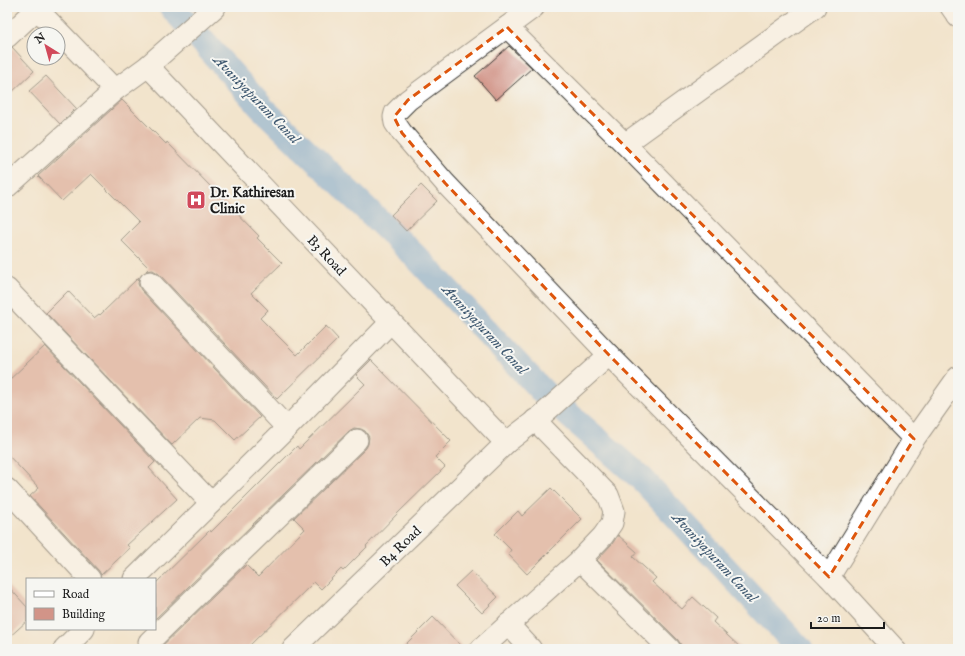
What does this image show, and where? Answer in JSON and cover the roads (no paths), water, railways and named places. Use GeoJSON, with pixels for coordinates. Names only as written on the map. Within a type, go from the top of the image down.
{"type":"FeatureCollection","features":[{"type":"Feature","properties":{"kind":"street"},"geometry":{"type":"LineString","coordinates":[[7,187],[115,90],[148,66],[215,7]]}},
{"type":"Feature","properties":{"kind":"street"},"geometry":{"type":"LineString","coordinates":[[534,7],[408,100],[395,113],[395,123],[445,183],[609,355],[829,577],[895,649]]}},
{"type":"Feature","properties":{"kind":"street"},"geometry":{"type":"LineString","coordinates":[[625,144],[815,7]]}},
{"type":"Feature","properties":{"kind":"street"},"geometry":{"type":"LineString","coordinates":[[951,7],[958,17]]}},
{"type":"Feature","properties":{"kind":"street"},"geometry":{"type":"LineString","coordinates":[[7,37],[36,8],[115,90]]}},
{"type":"Feature","properties":{"kind":"street"},"geometry":{"type":"LineString","coordinates":[[507,27],[625,144],[914,439]]}},
{"type":"Feature","properties":{"kind":"street","name":"B3 Road"},"geometry":{"type":"LineString","coordinates":[[148,66],[506,443]]}},
{"type":"Feature","properties":{"kind":"street"},"geometry":{"type":"LineString","coordinates":[[150,282],[287,428]]}},
{"type":"Feature","properties":{"kind":"street"},"geometry":{"type":"LineString","coordinates":[[7,289],[211,503]]}},
{"type":"Feature","properties":{"kind":"street"},"geometry":{"type":"LineString","coordinates":[[135,578],[287,428],[391,322]]}},
{"type":"Feature","properties":{"kind":"street","name":"B4 Road"},"geometry":{"type":"LineString","coordinates":[[293,649],[506,443],[538,418],[609,355]]}},
{"type":"Feature","properties":{"kind":"street"},"geometry":{"type":"LineString","coordinates":[[829,577],[914,439],[958,377]]}},
{"type":"Feature","properties":{"kind":"street"},"geometry":{"type":"LineString","coordinates":[[481,649],[580,560],[604,536],[612,524],[614,511],[608,495],[538,418]]}},
{"type":"Feature","properties":{"kind":"street"},"geometry":{"type":"LineString","coordinates":[[147,640],[357,440]]}},
{"type":"Feature","properties":{"kind":"street"},"geometry":{"type":"LineString","coordinates":[[7,489],[89,578]]}},
{"type":"Feature","properties":{"kind":"street"},"geometry":{"type":"LineString","coordinates":[[580,560],[670,649]]}},
{"type":"Feature","properties":{"kind":"street"},"geometry":{"type":"LineString","coordinates":[[508,624],[531,649]]}},
{"type":"Feature","properties":{"kind":"street"},"geometry":{"type":"LineString","coordinates":[[64,649],[83,630]]}},
{"type":"Feature","properties":{"kind":"waterway","name":"Avaniyapuram Canal"},"geometry":{"type":"LineString","coordinates":[[172,7],[262,108],[420,261],[545,394],[642,479],[800,649]]}},
{"type":"Feature","properties":{"kind":"place","name":"Dr. Kathiresan Clinic"},"geometry":{"type":"Point","coordinates":[196,200]}}]}
